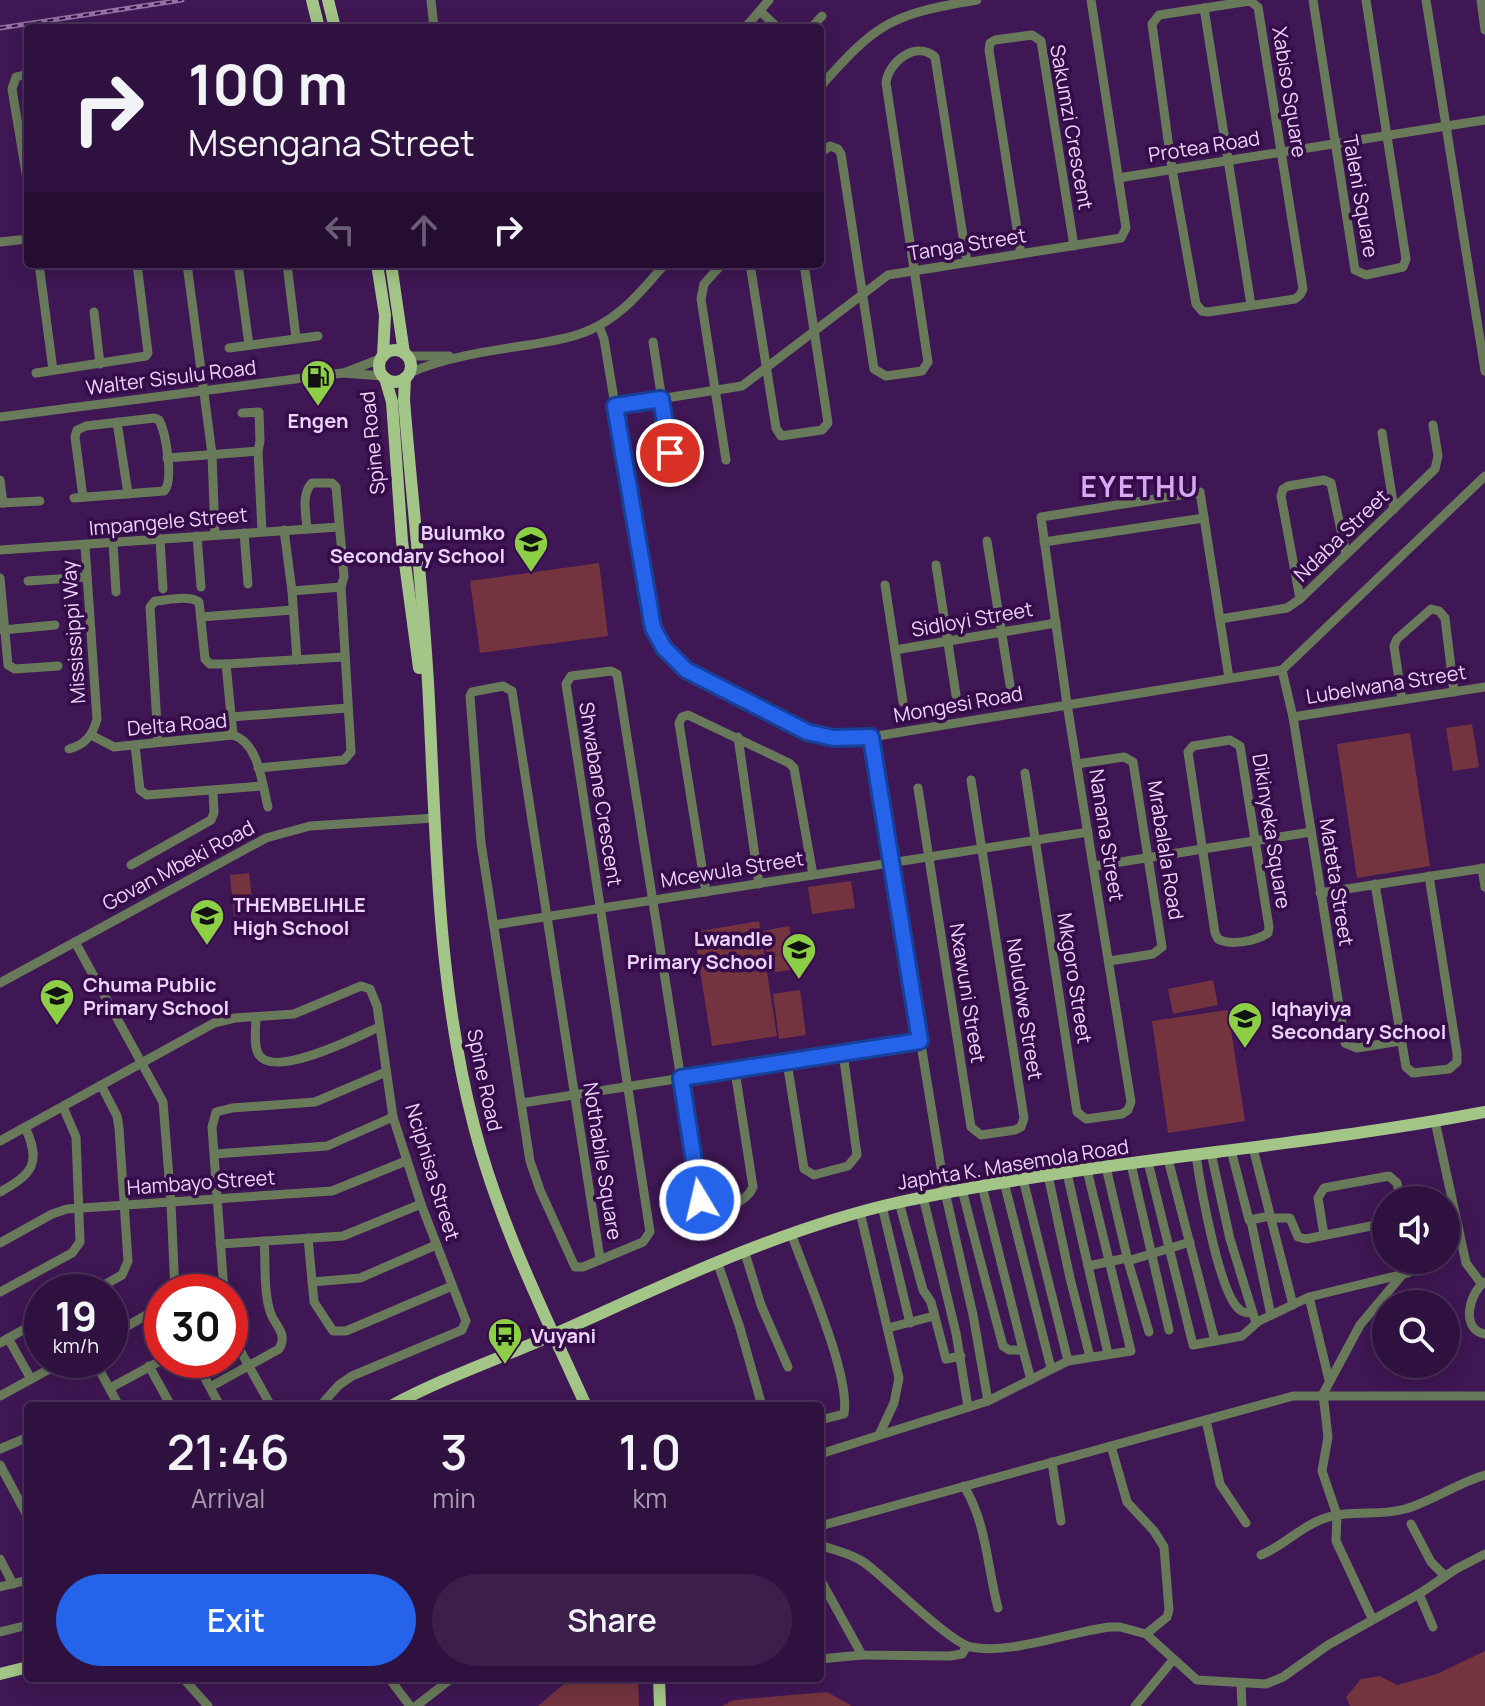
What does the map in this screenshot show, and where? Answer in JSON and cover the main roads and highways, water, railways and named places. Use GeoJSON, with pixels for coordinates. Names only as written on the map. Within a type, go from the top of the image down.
{"type":"FeatureCollection","features":[{"type":"Feature","properties":{"kind":"main road"},"geometry":{"type":"LineString","coordinates":[[312,0],[318,24]]}},
{"type":"Feature","properties":{"kind":"main road"},"geometry":{"type":"LineString","coordinates":[[328,0],[334,24]]}},
{"type":"Feature","properties":{"kind":"main road","name":"Spine Road"},"geometry":{"type":"LineString","coordinates":[[378,268],[385,315],[379,368],[392,402],[408,599],[430,742]]}},
{"type":"Feature","properties":{"kind":"main road","name":"Spine Road"},"geometry":{"type":"LineString","coordinates":[[392,268],[405,354],[410,364],[404,400],[449,996],[463,1083],[500,1209],[584,1402]]}},
{"type":"Feature","properties":{"kind":"main road"},"geometry":{"type":"LineString","coordinates":[[382,357],[393,350],[405,354]]}},
{"type":"Feature","properties":{"kind":"main road","name":"Spine Road"},"geometry":{"type":"LineString","coordinates":[[384,377],[395,382],[407,376]]}},
{"type":"Feature","properties":{"kind":"main road","name":"Japhta K. Masemola Road"},"geometry":{"type":"LineString","coordinates":[[400,1402],[744,1250],[882,1206],[1048,1175],[1253,1148],[1485,1112]]}},
{"type":"Feature","properties":{"kind":"main road"},"geometry":{"type":"LineString","coordinates":[[0,1674],[24,1668]]}},
{"type":"Feature","properties":{"kind":"main road"},"geometry":{"type":"LineString","coordinates":[[659,1682],[660,1706]]}},
{"type":"Feature","properties":{"kind":"railway"},"geometry":{"type":"LineString","coordinates":[[26,24],[182,0]]}},
{"type":"Feature","properties":{"kind":"railway"},"geometry":{"type":"LineString","coordinates":[[0,28],[24,24]]}},
{"type":"Feature","properties":{"kind":"place","name":"Engen"},"geometry":{"type":"Point","coordinates":[318,408]}},
{"type":"Feature","properties":{"kind":"place","name":"Bulumko Secondary School"},"geometry":{"type":"Point","coordinates":[531,574]}},
{"type":"Feature","properties":{"kind":"place","name":"THEMBELIHLE High School"},"geometry":{"type":"Point","coordinates":[207,947]}},
{"type":"Feature","properties":{"kind":"place","name":"Lwandle Primary School"},"geometry":{"type":"Point","coordinates":[799,981]}},
{"type":"Feature","properties":{"kind":"place","name":"Chuma Public Primary School"},"geometry":{"type":"Point","coordinates":[57,1027]}},
{"type":"Feature","properties":{"kind":"place","name":"Iqhayiya Secondary School"},"geometry":{"type":"Point","coordinates":[1245,1050]}},
{"type":"Feature","properties":{"kind":"place","name":"Vuyani"},"geometry":{"type":"Point","coordinates":[505,1366]}},
{"type":"Feature","properties":{"kind":"district","name":"EYETHU"},"geometry":{"type":"Point","coordinates":[1140,486]}}]}
